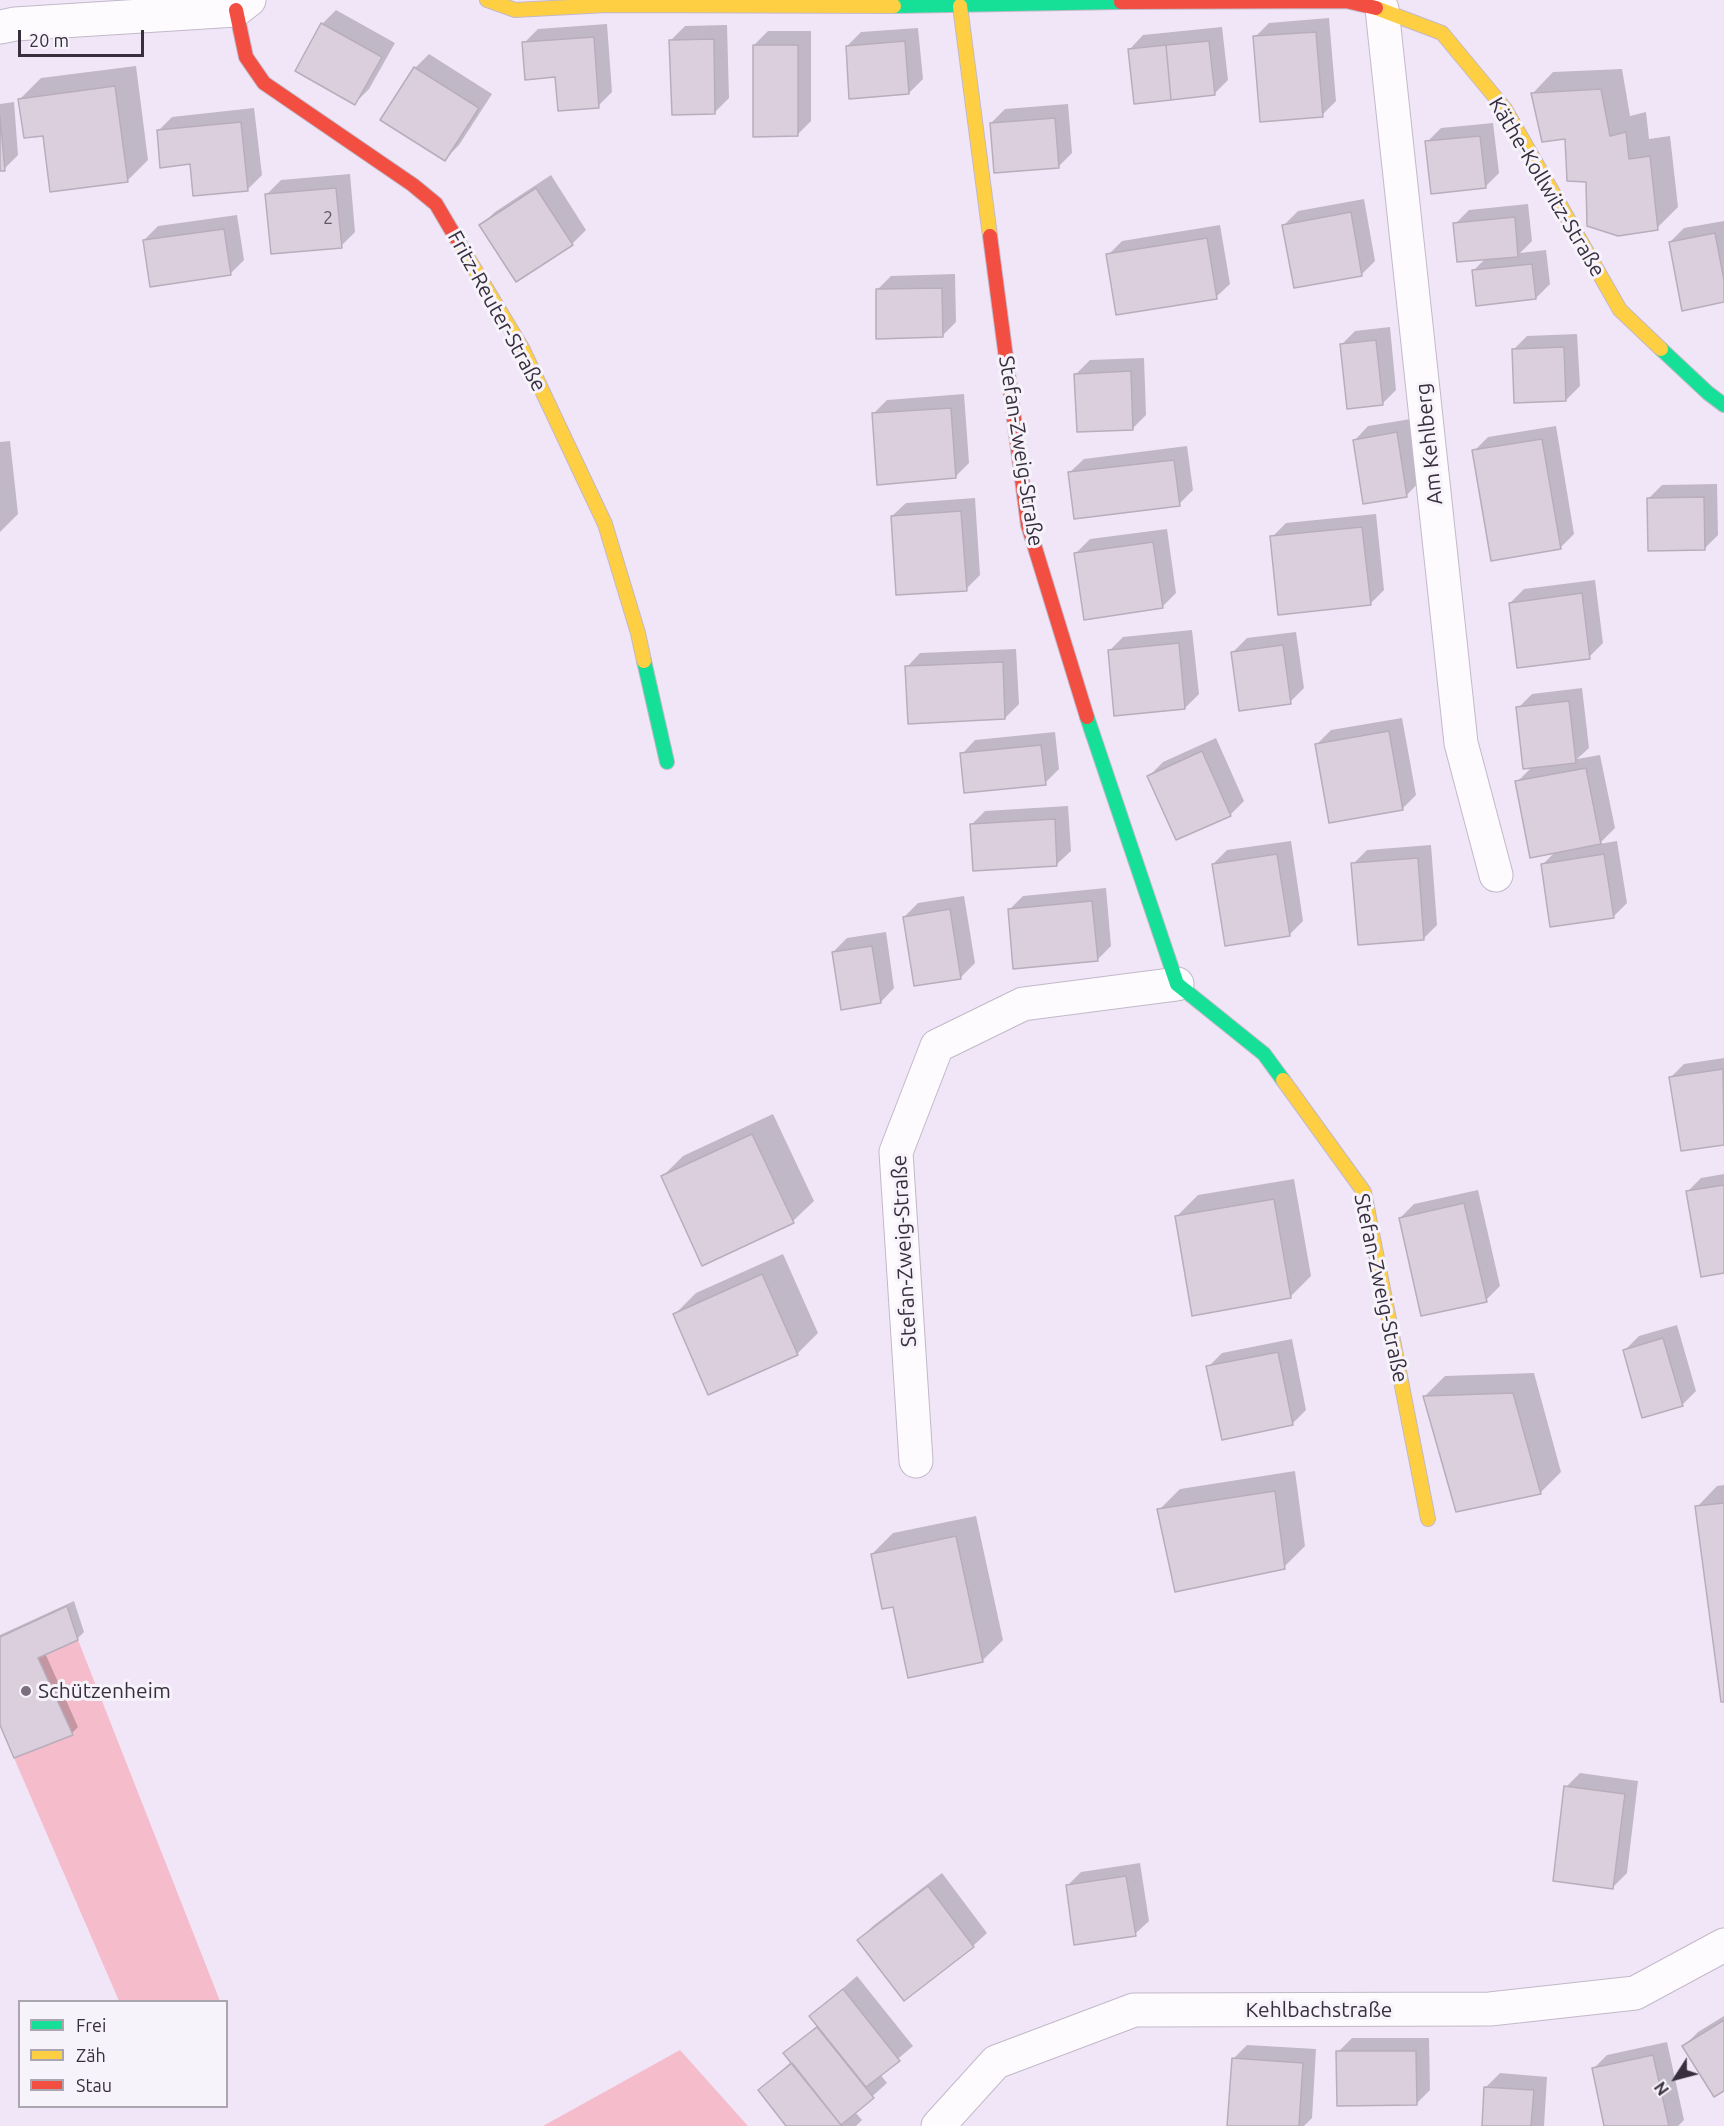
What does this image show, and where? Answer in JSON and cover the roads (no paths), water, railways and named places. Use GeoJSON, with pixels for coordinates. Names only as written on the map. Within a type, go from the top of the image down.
{"type":"FeatureCollection","features":[{"type":"Feature","properties":{"kind":"street","name":"Käthe-Kollwitz-Straße"},"geometry":{"type":"LineString","coordinates":[[487,0],[515,10],[607,5],[960,6],[1186,1],[1346,1],[1382,9],[1442,33],[1505,109],[1620,310],[1708,393],[1724,405]]}},
{"type":"Feature","properties":{"kind":"street"},"geometry":{"type":"LineString","coordinates":[[0,27],[243,5]]}},
{"type":"Feature","properties":{"kind":"street","name":"Fritz-Reuter-Straße"},"geometry":{"type":"LineString","coordinates":[[243,5],[246,57],[264,83],[413,185],[436,204],[522,348],[605,524],[638,633],[667,762]]}},
{"type":"Feature","properties":{"kind":"street","name":"Stefan-Zweig-Straße"},"geometry":{"type":"LineString","coordinates":[[960,6],[1028,525],[1098,754],[1177,984],[1264,1054],[1364,1192],[1428,1519]]}},
{"type":"Feature","properties":{"kind":"street","name":"Am Kehlberg"},"geometry":{"type":"LineString","coordinates":[[1382,9],[1461,742],[1496,876]]}},
{"type":"Feature","properties":{"kind":"street","name":"Stefan-Zweig-Straße"},"geometry":{"type":"LineString","coordinates":[[916,1461],[896,1152],[937,1046],[1023,1004],[1177,984]]}},
{"type":"Feature","properties":{"kind":"street","name":"Kehlbachstraße"},"geometry":{"type":"LineString","coordinates":[[938,2126],[996,2062],[1134,2010],[1490,2009],[1635,1993],[1724,1945]]}},
{"type":"Feature","properties":{"kind":"place","name":"Schützenheim"},"geometry":{"type":"Point","coordinates":[26,1691]}}]}
